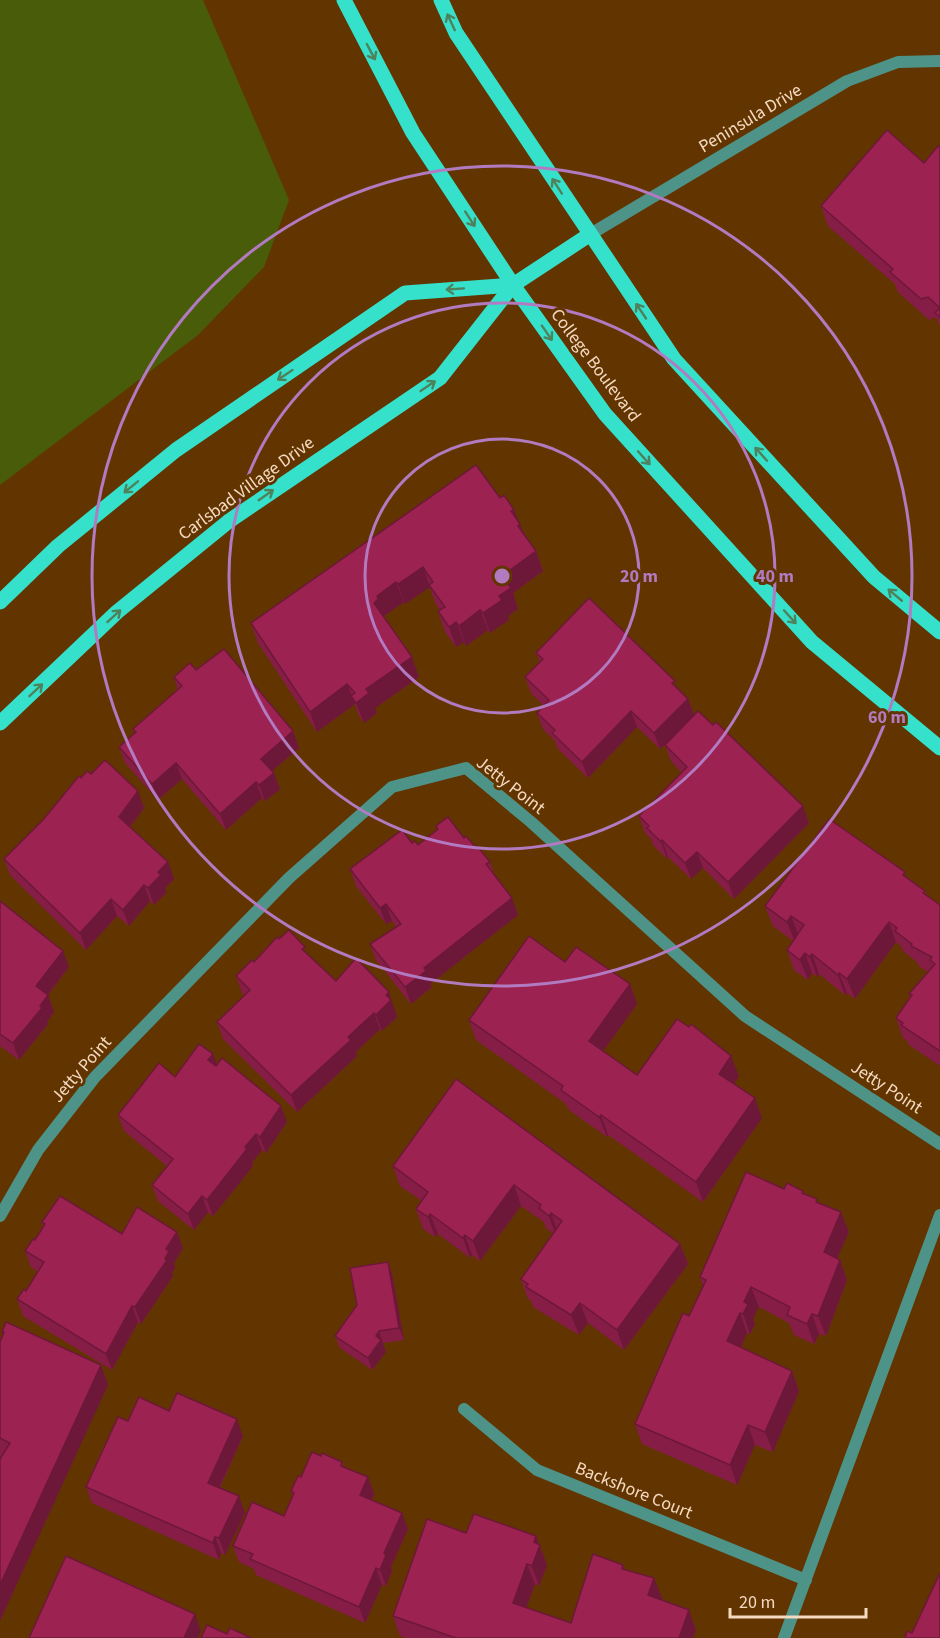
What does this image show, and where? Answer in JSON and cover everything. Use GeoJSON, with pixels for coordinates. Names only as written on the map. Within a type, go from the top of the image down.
{"type":"FeatureCollection","features":[{"type":"Feature","properties":{"kind":"main road","name":"College Boulevard"},"geometry":{"type":"LineString","coordinates":[[344,0],[413,133],[513,285],[605,414],[812,642],[940,748]]}},
{"type":"Feature","properties":{"kind":"main road"},"geometry":{"type":"LineString","coordinates":[[441,0],[456,33],[674,359],[874,577],[940,632]]}},
{"type":"Feature","properties":{"kind":"main road","name":"Carlsbad Village Drive"},"geometry":{"type":"LineString","coordinates":[[0,723],[117,612],[229,521],[440,378],[513,285],[589,235]]}},
{"type":"Feature","properties":{"kind":"main road","name":"Carlsbad Village Drive"},"geometry":{"type":"LineString","coordinates":[[0,602],[58,546],[176,450],[405,293],[513,285]]}},
{"type":"Feature","properties":{"kind":"street","name":"Peninsula Drive"},"geometry":{"type":"LineString","coordinates":[[589,235],[847,81],[898,62],[940,61]]}},
{"type":"Feature","properties":{"kind":"street","name":"Jetty Point"},"geometry":{"type":"LineString","coordinates":[[0,1216],[38,1149],[95,1077],[289,878],[392,787],[466,768],[531,822],[745,1016],[940,1144]]}},
{"type":"Feature","properties":{"kind":"street"},"geometry":{"type":"LineString","coordinates":[[784,1638],[940,1215]]}},
{"type":"Feature","properties":{"kind":"street","name":"Backshore Court"},"geometry":{"type":"LineString","coordinates":[[464,1409],[537,1470],[806,1580]]}},
{"type":"Feature","properties":{"kind":"green space"},"geometry":{"type":"Polygon","coordinates":[[[0,0],[203,0],[289,200],[264,267],[198,335],[0,485],[0,0]]]}},
{"type":"Feature","properties":{"kind":"building"},"geometry":{"type":"Polygon","coordinates":[[[887,130],[924,163],[938,146],[940,147],[940,308],[928,297],[921,299],[890,272],[893,269],[821,206],[887,130]]]}},
{"type":"Feature","properties":{"kind":"building"},"geometry":{"type":"Polygon","coordinates":[[[476,465],[500,498],[504,495],[514,510],[511,511],[520,524],[518,526],[536,551],[502,576],[511,588],[499,596],[502,600],[483,613],[480,610],[459,626],[456,622],[449,627],[438,611],[445,607],[429,585],[433,582],[423,567],[398,584],[396,582],[377,596],[378,599],[374,603],[412,657],[366,689],[369,693],[356,703],[351,696],[355,693],[347,684],[310,712],[251,623],[476,465]]]}},
{"type":"Feature","properties":{"kind":"building"},"geometry":{"type":"Polygon","coordinates":[[[589,598],[675,681],[672,683],[688,699],[654,733],[631,711],[582,762],[552,733],[555,730],[537,713],[549,700],[525,677],[543,659],[536,653],[589,598]]]}},
{"type":"Feature","properties":{"kind":"building"},"geometry":{"type":"Polygon","coordinates":[[[224,649],[293,731],[261,759],[274,773],[259,785],[256,782],[220,814],[176,763],[152,784],[119,747],[136,732],[133,729],[182,686],[174,677],[190,663],[196,670],[224,649]]]}},
{"type":"Feature","properties":{"kind":"building"},"geometry":{"type":"Polygon","coordinates":[[[698,711],[713,725],[716,722],[803,806],[728,882],[697,852],[685,863],[647,828],[649,826],[639,816],[687,767],[665,745],[698,711]]]}},
{"type":"Feature","properties":{"kind":"building"},"geometry":{"type":"Polygon","coordinates":[[[105,760],[138,791],[119,817],[168,862],[158,872],[161,875],[148,888],[144,885],[123,910],[111,899],[80,933],[4,859],[43,820],[79,776],[81,778],[87,771],[91,774],[105,760]]]}},
{"type":"Feature","properties":{"kind":"building"},"geometry":{"type":"Polygon","coordinates":[[[448,817],[464,838],[466,836],[476,848],[477,846],[490,862],[486,864],[512,898],[424,968],[426,971],[405,987],[370,944],[401,924],[386,904],[380,908],[350,869],[402,830],[412,843],[415,841],[418,845],[438,829],[436,826],[448,817]]]}},
{"type":"Feature","properties":{"kind":"building"},"geometry":{"type":"Polygon","coordinates":[[[829,819],[905,872],[903,875],[940,905],[940,1051],[901,1025],[903,1023],[896,1018],[912,995],[909,994],[935,964],[930,960],[932,957],[911,946],[912,944],[895,931],[897,928],[889,922],[847,979],[839,973],[838,975],[812,954],[810,957],[805,953],[800,960],[787,950],[804,925],[791,916],[787,922],[765,906],[829,819]]]}},
{"type":"Feature","properties":{"kind":"building"},"geometry":{"type":"Polygon","coordinates":[[[0,901],[63,951],[36,986],[48,995],[40,1006],[42,1008],[13,1043],[0,1034],[0,901]]]}},
{"type":"Feature","properties":{"kind":"building"},"geometry":{"type":"Polygon","coordinates":[[[289,930],[305,947],[302,949],[336,981],[356,958],[389,992],[386,995],[391,1000],[348,1037],[351,1040],[291,1095],[217,1022],[250,990],[236,976],[252,960],[254,962],[277,937],[279,939],[289,930]]]}},
{"type":"Feature","properties":{"kind":"building"},"geometry":{"type":"Polygon","coordinates":[[[529,936],[565,962],[576,947],[630,984],[589,1041],[637,1075],[677,1019],[689,1027],[691,1024],[731,1056],[719,1074],[755,1098],[696,1182],[601,1115],[599,1117],[561,1090],[563,1086],[469,1020],[529,936]]]}},
{"type":"Feature","properties":{"kind":"building"},"geometry":{"type":"Polygon","coordinates":[[[199,1044],[213,1054],[208,1060],[216,1066],[222,1058],[281,1106],[260,1137],[256,1134],[245,1147],[247,1149],[207,1200],[202,1196],[188,1214],[152,1185],[173,1159],[118,1115],[159,1063],[175,1077],[199,1044]]]}},
{"type":"Feature","properties":{"kind":"building"},"geometry":{"type":"Polygon","coordinates":[[[456,1079],[680,1244],[617,1330],[580,1303],[571,1315],[526,1287],[528,1284],[521,1279],[562,1221],[551,1213],[549,1216],[539,1208],[541,1205],[514,1185],[473,1241],[465,1235],[463,1238],[430,1214],[428,1217],[416,1209],[428,1192],[393,1166],[456,1079]]]}},
{"type":"Feature","properties":{"kind":"building"},"geometry":{"type":"Polygon","coordinates":[[[746,1172],[784,1189],[787,1183],[817,1199],[816,1202],[841,1212],[824,1252],[840,1260],[818,1316],[812,1314],[807,1324],[787,1315],[790,1307],[751,1287],[744,1302],[748,1304],[743,1314],[740,1313],[727,1341],[792,1371],[765,1432],[748,1425],[730,1465],[635,1424],[683,1313],[689,1316],[706,1280],[700,1277],[746,1172]]]}},
{"type":"Feature","properties":{"kind":"building"},"geometry":{"type":"Polygon","coordinates":[[[60,1196],[122,1234],[137,1207],[177,1232],[166,1249],[169,1251],[165,1259],[167,1260],[135,1307],[132,1306],[106,1354],[17,1299],[24,1289],[26,1291],[44,1262],[25,1251],[33,1239],[35,1240],[45,1224],[42,1222],[60,1196]]]}},
{"type":"Feature","properties":{"kind":"building"},"geometry":{"type":"Polygon","coordinates":[[[388,1262],[399,1328],[379,1331],[376,1336],[381,1340],[368,1358],[335,1336],[357,1305],[350,1268],[388,1262]]]}},
{"type":"Feature","properties":{"kind":"building"},"geometry":{"type":"Polygon","coordinates":[[[6,1322],[101,1365],[0,1585],[0,1459],[10,1443],[0,1438],[0,1342],[6,1322]]]}},
{"type":"Feature","properties":{"kind":"building"},"geometry":{"type":"Polygon","coordinates":[[[177,1393],[237,1419],[208,1483],[239,1496],[219,1538],[215,1537],[213,1543],[86,1487],[118,1417],[128,1421],[139,1397],[169,1411],[177,1393]]]}},
{"type":"Feature","properties":{"kind":"building"},"geometry":{"type":"Polygon","coordinates":[[[312,1452],[321,1456],[322,1453],[342,1462],[341,1466],[368,1477],[360,1495],[402,1513],[384,1553],[386,1555],[380,1570],[376,1568],[359,1607],[250,1559],[253,1554],[233,1546],[252,1502],[284,1516],[294,1493],[291,1491],[298,1476],[301,1477],[312,1452]]]}},
{"type":"Feature","properties":{"kind":"building"},"geometry":{"type":"Polygon","coordinates":[[[474,1514],[536,1536],[534,1542],[540,1545],[532,1566],[527,1564],[513,1603],[571,1623],[593,1554],[623,1565],[622,1569],[654,1578],[648,1595],[689,1610],[679,1638],[456,1638],[393,1616],[427,1519],[466,1533],[474,1514]]]}},
{"type":"Feature","properties":{"kind":"building"},"geometry":{"type":"Polygon","coordinates":[[[66,1556],[195,1614],[184,1638],[29,1638],[66,1556]]]}},
{"type":"Feature","properties":{"kind":"building"},"geometry":{"type":"Polygon","coordinates":[[[940,1573],[940,1638],[905,1638],[907,1631],[912,1633],[940,1573]]]}},
{"type":"Feature","properties":{"kind":"building"},"geometry":{"type":"Polygon","coordinates":[[[207,1625],[227,1634],[230,1628],[251,1638],[201,1638],[207,1625]]]}}]}
